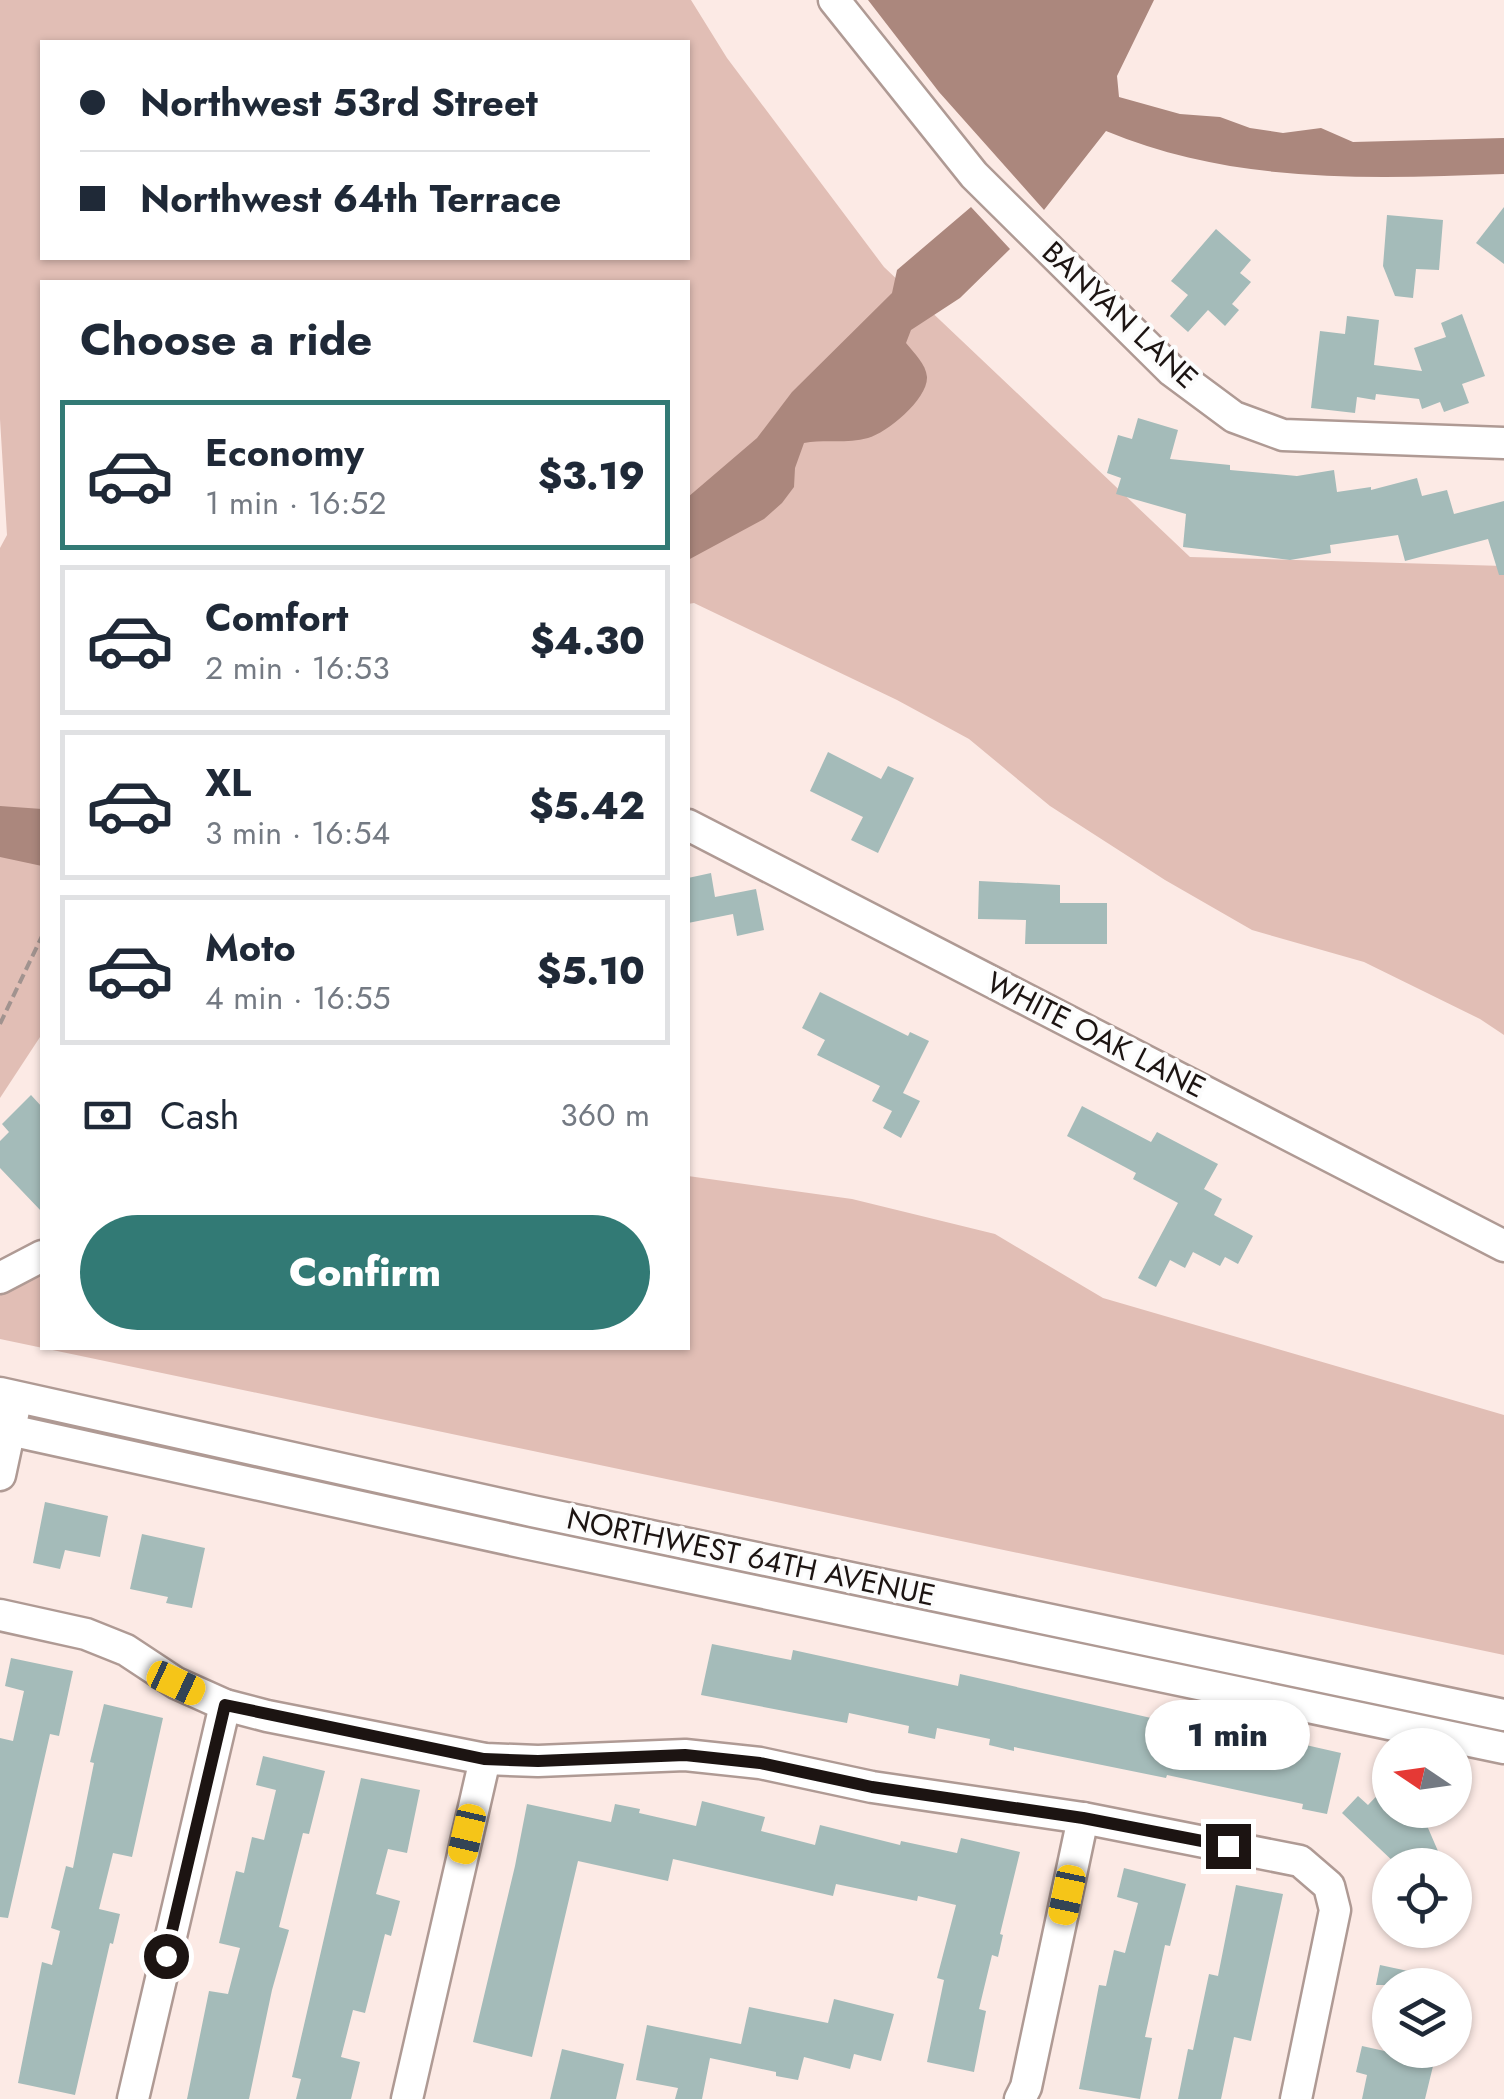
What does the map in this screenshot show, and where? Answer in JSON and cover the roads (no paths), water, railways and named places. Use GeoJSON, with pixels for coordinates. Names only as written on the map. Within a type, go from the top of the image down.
{"type":"FeatureCollection","features":[{"type":"Feature","properties":{"kind":"street","name":"BANYAN LANE"},"geometry":{"type":"LineString","coordinates":[[834,0],[974,175],[1172,371],[1234,416],[1283,435],[1504,444]]}},
{"type":"Feature","properties":{"kind":"street","name":"WHITE OAK LANE"},"geometry":{"type":"LineString","coordinates":[[690,825],[1504,1246]]}},
{"type":"Feature","properties":{"kind":"street"},"geometry":{"type":"LineString","coordinates":[[0,1278],[40,1257]]}},
{"type":"Feature","properties":{"kind":"street"},"geometry":{"type":"LineString","coordinates":[[0,1476],[8,1395]]}},
{"type":"Feature","properties":{"kind":"street","name":"NORTHWEST 64TH AVENUE"},"geometry":{"type":"LineString","coordinates":[[8,1395],[552,1515],[1504,1715]]}},
{"type":"Feature","properties":{"kind":"street","name":"NORTHWEST 64TH AVENUE"},"geometry":{"type":"LineString","coordinates":[[5,1429],[525,1543],[1504,1748]]}},
{"type":"Feature","properties":{"kind":"street"},"geometry":{"type":"LineString","coordinates":[[0,1615],[86,1634],[126,1650],[176,1683],[225,1705],[484,1759],[538,1761],[685,1755],[760,1763],[872,1787],[1083,1818],[1300,1861],[1329,1886],[1335,1910],[1296,2099]]}},
{"type":"Feature","properties":{"kind":"street"},"geometry":{"type":"LineString","coordinates":[[133,2099],[225,1705]]}},
{"type":"Feature","properties":{"kind":"street"},"geometry":{"type":"LineString","coordinates":[[407,2099],[484,1759]]}},
{"type":"Feature","properties":{"kind":"street"},"geometry":{"type":"LineString","coordinates":[[1020,2099],[1026,2087],[1083,1818]]}}]}
